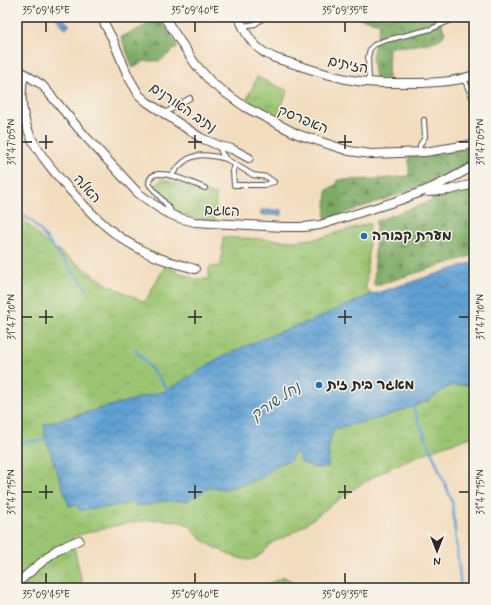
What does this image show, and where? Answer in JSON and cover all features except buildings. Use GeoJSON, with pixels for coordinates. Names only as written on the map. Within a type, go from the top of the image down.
{"type":"FeatureCollection","features":[{"type":"Feature","properties":{"kind":"street","name":"נתיב האורנים"},"geometry":{"type":"LineString","coordinates":[[101,17],[113,40],[132,85],[139,95],[201,138],[232,149],[249,158]]}},
{"type":"Feature","properties":{"kind":"street","name":"האפרסק"},"geometry":{"type":"LineString","coordinates":[[164,17],[196,65],[204,75],[224,93],[259,115],[297,134],[349,151],[371,154],[441,150],[474,144]]}},
{"type":"Feature","properties":{"kind":"street","name":"הזיתים"},"geometry":{"type":"LineString","coordinates":[[239,17],[254,45],[270,57],[340,78],[368,83],[438,82],[464,79],[474,76]]}},
{"type":"Feature","properties":{"kind":"street","name":"האגם"},"geometry":{"type":"LineString","coordinates":[[21,72],[42,85],[76,126],[130,185],[147,200],[171,215],[187,220],[203,223],[310,227],[331,223],[420,193],[446,182],[474,166]]}},
{"type":"Feature","properties":{"kind":"street","name":"האלה"},"geometry":{"type":"LineString","coordinates":[[21,72],[24,113],[28,130],[40,153],[69,188],[102,223],[124,240],[156,257],[195,269]]}},
{"type":"Feature","properties":{"kind":"street"},"geometry":{"type":"LineString","coordinates":[[420,193],[449,190],[474,184]]}},
{"type":"Feature","properties":{"kind":"street"},"geometry":{"type":"LineString","coordinates":[[17,583],[56,550],[80,540]]}},
{"type":"Feature","properties":{"kind":"lane"},"geometry":{"type":"LineString","coordinates":[[243,26],[255,24],[265,17]]}},
{"type":"Feature","properties":{"kind":"lane"},"geometry":{"type":"LineString","coordinates":[[368,83],[368,58],[370,49],[374,45],[431,29],[458,17]]}},
{"type":"Feature","properties":{"kind":"lane"},"geometry":{"type":"LineString","coordinates":[[464,79],[474,101]]}},
{"type":"Feature","properties":{"kind":"lane"},"geometry":{"type":"LineString","coordinates":[[165,114],[190,98]]}},
{"type":"Feature","properties":{"kind":"lane"},"geometry":{"type":"LineString","coordinates":[[419,152],[420,145],[425,137],[424,120]]}},
{"type":"Feature","properties":{"kind":"lane"},"geometry":{"type":"LineString","coordinates":[[220,146],[221,152],[226,159]]}},
{"type":"Feature","properties":{"kind":"lane"},"geometry":{"type":"LineString","coordinates":[[171,176],[187,158],[198,155],[212,155],[226,159],[235,164],[253,175],[267,177],[274,182],[264,185],[234,184],[233,171],[235,164]]}},
{"type":"Feature","properties":{"kind":"lane"},"geometry":{"type":"LineString","coordinates":[[171,215],[170,209],[149,184],[149,179],[154,174],[159,173],[171,176],[204,188]]}},
{"type":"Feature","properties":{"kind":"green space"},"geometry":{"type":"Polygon","coordinates":[[[354,17],[441,17],[439,18],[445,33],[442,38],[431,42],[401,47],[389,47],[388,78],[375,79],[372,56],[380,23],[354,17]]]}},
{"type":"Feature","properties":{"kind":"green space"},"geometry":{"type":"Polygon","coordinates":[[[159,19],[178,46],[160,61],[145,61],[133,68],[121,37],[159,19]]]}},
{"type":"Feature","properties":{"kind":"green space"},"geometry":{"type":"Polygon","coordinates":[[[257,77],[288,91],[275,119],[245,104],[257,77]]]}},
{"type":"Feature","properties":{"kind":"green space"},"geometry":{"type":"Polygon","coordinates":[[[474,147],[474,159],[438,178],[420,186],[325,220],[327,190],[337,184],[338,180],[378,179],[409,176],[409,156],[437,154],[474,147]]]}},
{"type":"Feature","properties":{"kind":"green space"},"geometry":{"type":"Polygon","coordinates":[[[161,179],[216,195],[215,221],[196,218],[174,211],[157,190],[156,184],[161,179]]]}},
{"type":"Feature","properties":{"kind":"green space"},"geometry":{"type":"Polygon","coordinates":[[[474,190],[474,255],[374,286],[376,221],[439,198],[474,190]]]}},
{"type":"Feature","properties":{"kind":"green space"},"geometry":{"type":"Polygon","coordinates":[[[17,213],[44,241],[108,285],[145,302],[165,266],[195,279],[209,279],[209,267],[221,266],[223,237],[296,241],[320,238],[370,223],[366,290],[443,342],[474,347],[474,436],[425,453],[393,467],[363,483],[299,529],[270,544],[261,554],[253,559],[249,560],[238,558],[216,548],[200,538],[191,527],[177,521],[147,521],[114,526],[72,537],[83,588],[17,588],[17,213]]]}},
{"type":"Feature","properties":{"kind":"green space"},"geometry":{"type":"Polygon","coordinates":[[[285,577],[300,588],[257,588],[285,577]]]}},
{"type":"Feature","properties":{"kind":"water"},"geometry":{"type":"Polygon","coordinates":[[[55,17],[62,17],[70,25],[66,29],[55,17]]]}},
{"type":"Feature","properties":{"kind":"water"},"geometry":{"type":"Polygon","coordinates":[[[261,210],[282,210],[282,215],[261,215],[261,210]]]}},
{"type":"Feature","properties":{"kind":"water","name":"מאגר בית זית"},"geometry":{"type":"Polygon","coordinates":[[[474,262],[474,384],[450,386],[428,401],[384,417],[334,429],[329,443],[328,467],[315,468],[302,463],[296,451],[290,461],[280,464],[260,479],[227,489],[209,488],[187,501],[162,501],[150,505],[136,506],[133,502],[106,508],[80,510],[76,505],[69,506],[45,437],[44,424],[168,390],[217,359],[264,338],[315,319],[367,296],[474,262]]]}},
{"type":"Feature","properties":{"kind":"waterway"},"geometry":{"type":"LineString","coordinates":[[17,211],[33,222],[87,289]]}},
{"type":"Feature","properties":{"kind":"waterway"},"geometry":{"type":"LineString","coordinates":[[135,349],[170,392]]}},
{"type":"Feature","properties":{"kind":"waterway"},"geometry":{"type":"LineString","coordinates":[[412,405],[452,501],[461,588]]}},
{"type":"Feature","properties":{"kind":"waterway","name":"נחל שורק"},"geometry":{"type":"LineString","coordinates":[[17,443],[48,440]]}},
{"type":"Feature","properties":{"kind":"place","name":"מערת קבורה"},"geometry":{"type":"Point","coordinates":[364,236]}},
{"type":"Feature","properties":{"kind":"place","name":"מאגר בית זית"},"geometry":{"type":"Point","coordinates":[319,385]}}]}
